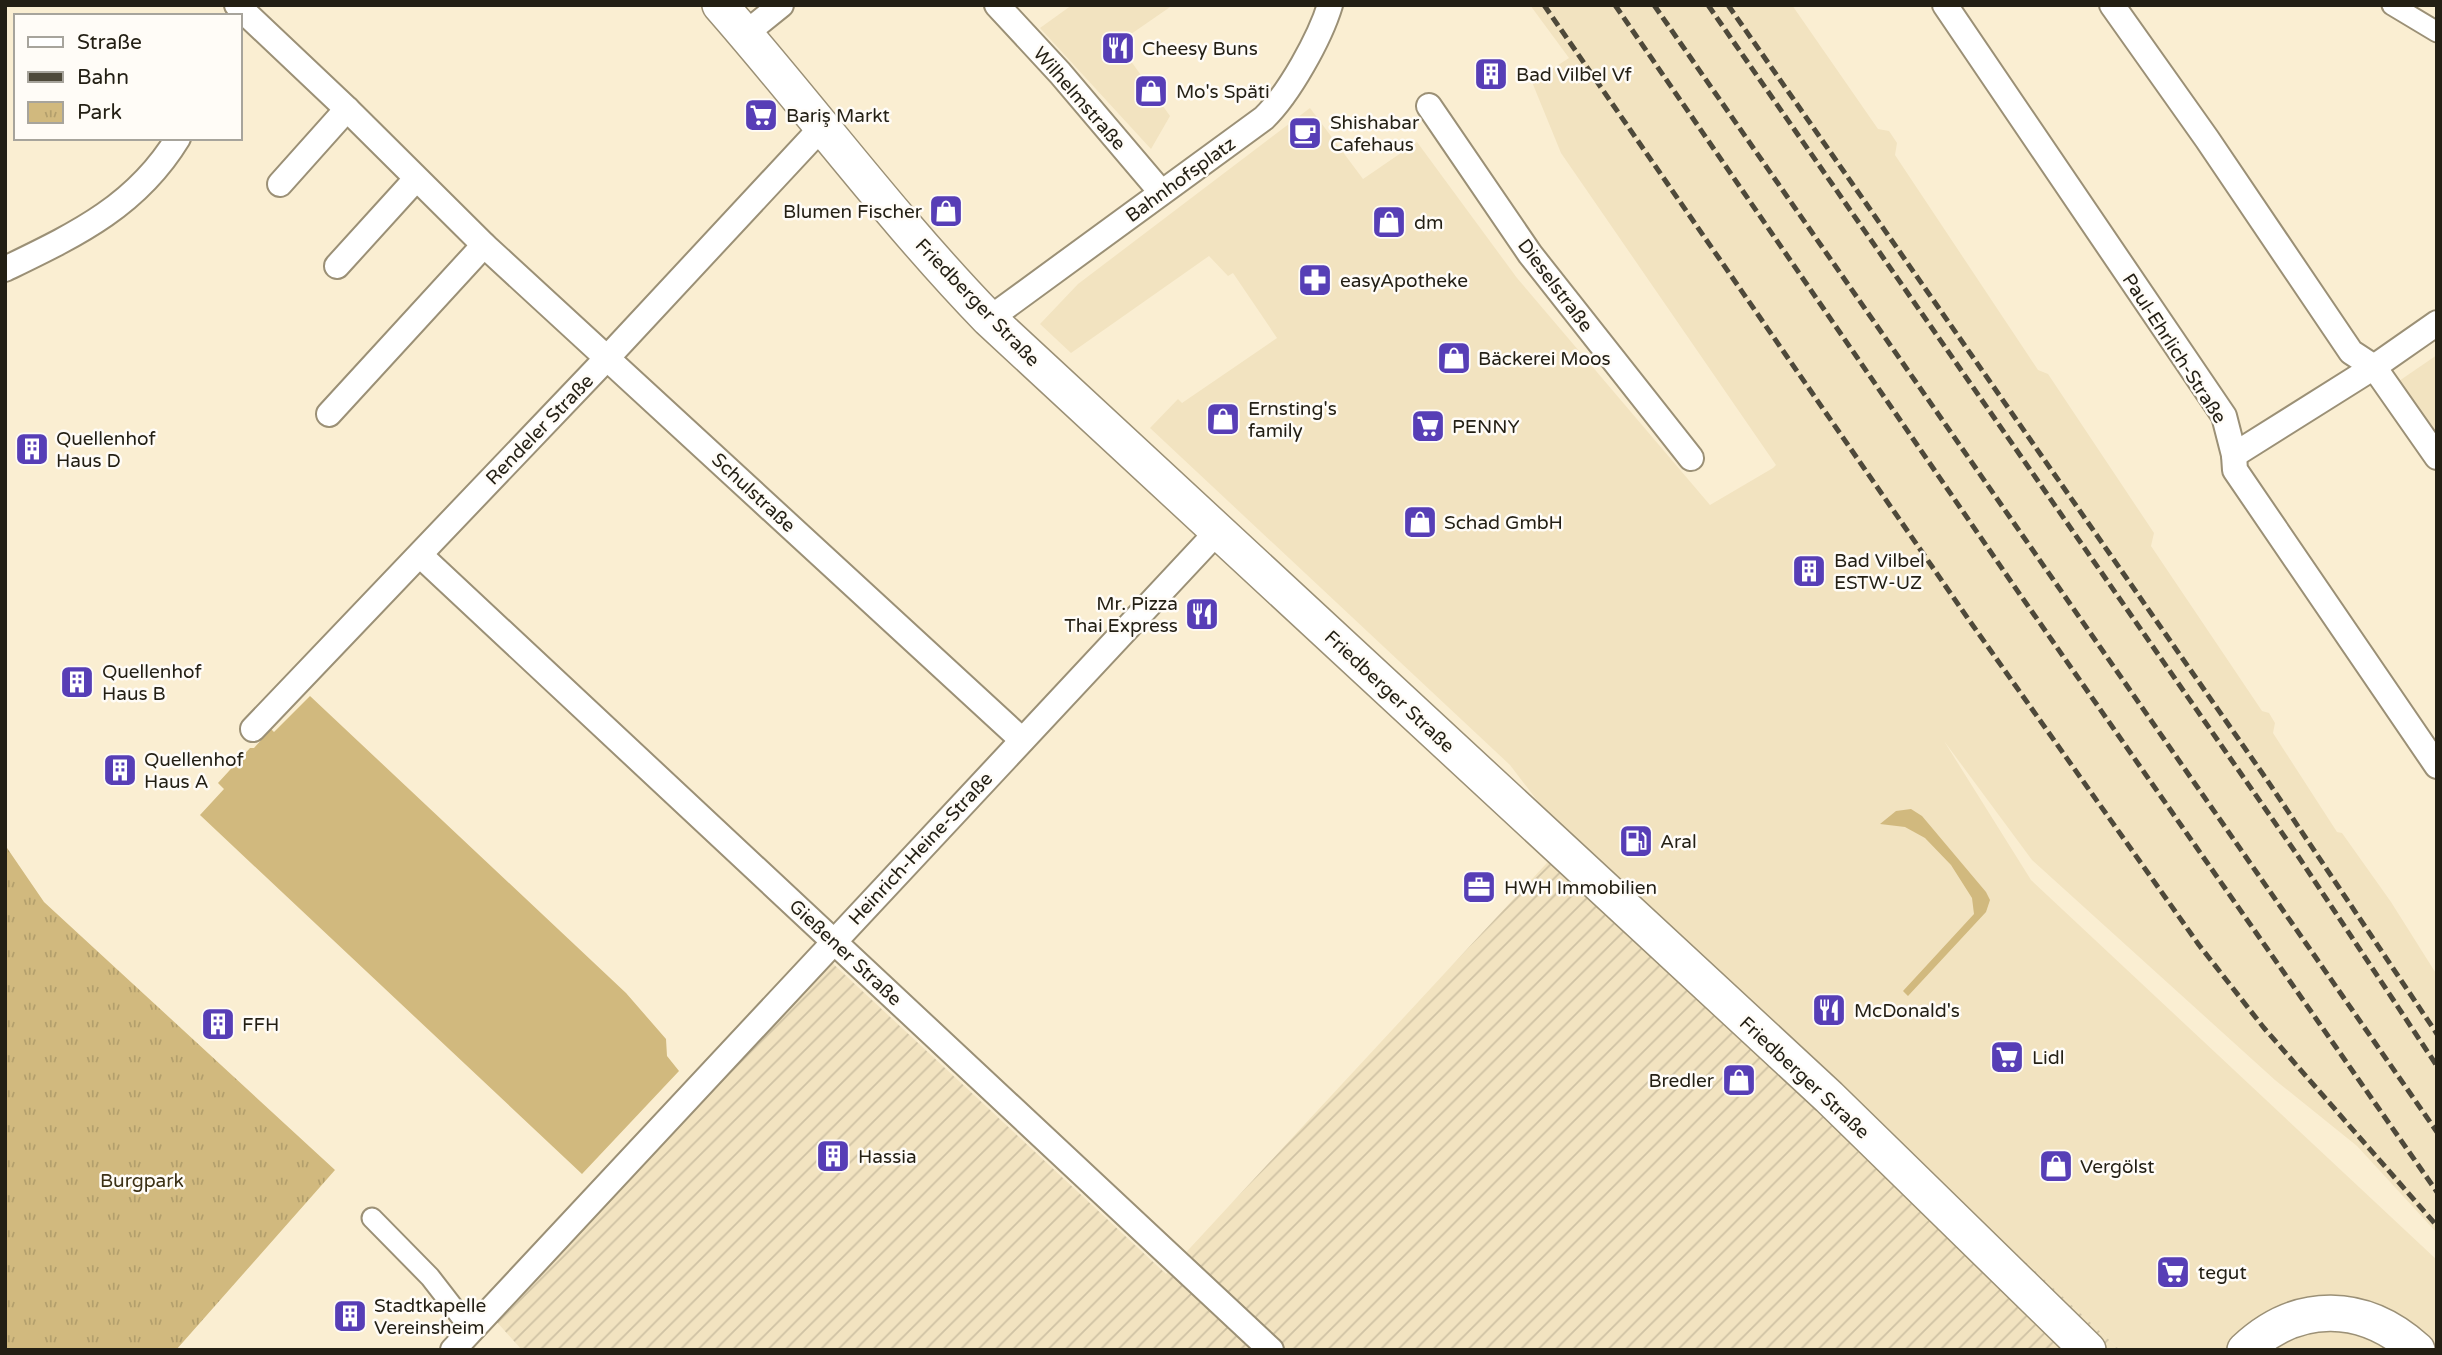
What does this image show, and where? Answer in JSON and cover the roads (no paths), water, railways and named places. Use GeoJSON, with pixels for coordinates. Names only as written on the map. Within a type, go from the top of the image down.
{"type":"FeatureCollection","features":[{"type":"Feature","properties":{"kind":"main road","name":"Friedberger Straße"},"geometry":{"type":"LineString","coordinates":[[720,5],[901,221],[989,319],[1829,1097],[2084,1348]]}},
{"type":"Feature","properties":{"kind":"main road"},"geometry":{"type":"LineString","coordinates":[[2245,1350],[2273,1327],[2298,1318],[2330,1313],[2371,1320],[2399,1335],[2417,1350]]}},
{"type":"Feature","properties":{"kind":"street","name":"Schulstraße"},"geometry":{"type":"LineString","coordinates":[[237,5],[484,245],[1022,740]]}},
{"type":"Feature","properties":{"kind":"street"},"geometry":{"type":"LineString","coordinates":[[746,34],[781,5]]}},
{"type":"Feature","properties":{"kind":"street","name":"Wilhelmstraße"},"geometry":{"type":"LineString","coordinates":[[997,5],[1060,73],[1161,192]]}},
{"type":"Feature","properties":{"kind":"street","name":"Bahnhofsplatz"},"geometry":{"type":"LineString","coordinates":[[989,319],[1276,107],[1323,27],[1330,5]]}},
{"type":"Feature","properties":{"kind":"street","name":"Paul-Ehrlich-Straße"},"geometry":{"type":"LineString","coordinates":[[1945,5],[2224,416],[2234,455],[2235,471],[2437,766]]}},
{"type":"Feature","properties":{"kind":"street"},"geometry":{"type":"LineString","coordinates":[[2112,5],[2207,139],[2351,352],[2374,367],[2437,457]]}},
{"type":"Feature","properties":{"kind":"street"},"geometry":{"type":"LineString","coordinates":[[2392,5],[2437,32]]}},
{"type":"Feature","properties":{"kind":"street","name":"Dieselstraße"},"geometry":{"type":"LineString","coordinates":[[1429,106],[1530,254],[1691,458]]}},
{"type":"Feature","properties":{"kind":"street"},"geometry":{"type":"LineString","coordinates":[[280,184],[347,109]]}},
{"type":"Feature","properties":{"kind":"street","name":"Rendeler Straße"},"geometry":{"type":"LineString","coordinates":[[253,729],[608,357],[823,126]]}},
{"type":"Feature","properties":{"kind":"street"},"geometry":{"type":"LineString","coordinates":[[5,269],[77,234],[113,211],[155,171],[177,140]]}},
{"type":"Feature","properties":{"kind":"street"},"geometry":{"type":"LineString","coordinates":[[337,266],[416,178]]}},
{"type":"Feature","properties":{"kind":"street"},"geometry":{"type":"LineString","coordinates":[[329,414],[484,245]]}},
{"type":"Feature","properties":{"kind":"street"},"geometry":{"type":"LineString","coordinates":[[2234,455],[2374,367],[2437,323]]}},
{"type":"Feature","properties":{"kind":"street","name":"Heinrich-Heine-Straße"},"geometry":{"type":"LineString","coordinates":[[453,1350],[1217,532]]}},
{"type":"Feature","properties":{"kind":"street","name":"Gießener Straße"},"geometry":{"type":"LineString","coordinates":[[420,555],[1271,1350]]}},
{"type":"Feature","properties":{"kind":"street"},"geometry":{"type":"LineString","coordinates":[[372,1218],[430,1277],[471,1330]]}},
{"type":"Feature","properties":{"kind":"railway"},"geometry":{"type":"LineString","coordinates":[[1544,5],[1969,620],[2199,945],[2264,1028],[2437,1226]]}},
{"type":"Feature","properties":{"kind":"railway"},"geometry":{"type":"LineString","coordinates":[[1615,5],[2012,583],[2437,1192]]}},
{"type":"Feature","properties":{"kind":"railway"},"geometry":{"type":"LineString","coordinates":[[1654,5],[2437,1132]]}},
{"type":"Feature","properties":{"kind":"railway"},"geometry":{"type":"LineString","coordinates":[[1708,5],[2298,856],[2437,1066]]}},
{"type":"Feature","properties":{"kind":"railway"},"geometry":{"type":"LineString","coordinates":[[1728,5],[2267,780],[2437,1034]]}},
{"type":"Feature","properties":{"kind":"place","name":"Cheesy Buns"},"geometry":{"type":"Point","coordinates":[1118,48]}},
{"type":"Feature","properties":{"kind":"place","name":"Bad Vilbel Vf"},"geometry":{"type":"Point","coordinates":[1491,74]}},
{"type":"Feature","properties":{"kind":"place","name":"Mo's Späti"},"geometry":{"type":"Point","coordinates":[1151,91]}},
{"type":"Feature","properties":{"kind":"place","name":"Bariş Markt"},"geometry":{"type":"Point","coordinates":[761,115]}},
{"type":"Feature","properties":{"kind":"place","name":"Shishabar Cafehaus"},"geometry":{"type":"Point","coordinates":[1305,133]}},
{"type":"Feature","properties":{"kind":"place","name":"Blumen Fischer"},"geometry":{"type":"Point","coordinates":[946,211]}},
{"type":"Feature","properties":{"kind":"place","name":"dm"},"geometry":{"type":"Point","coordinates":[1389,222]}},
{"type":"Feature","properties":{"kind":"place","name":"easyApotheke"},"geometry":{"type":"Point","coordinates":[1315,280]}},
{"type":"Feature","properties":{"kind":"place","name":"Bäckerei Moos"},"geometry":{"type":"Point","coordinates":[1454,358]}},
{"type":"Feature","properties":{"kind":"place","name":"Ernsting's family"},"geometry":{"type":"Point","coordinates":[1223,419]}},
{"type":"Feature","properties":{"kind":"place","name":"PENNY"},"geometry":{"type":"Point","coordinates":[1428,426]}},
{"type":"Feature","properties":{"kind":"place","name":"Quellenhof Haus D"},"geometry":{"type":"Point","coordinates":[32,449]}},
{"type":"Feature","properties":{"kind":"place","name":"Schad GmbH"},"geometry":{"type":"Point","coordinates":[1420,522]}},
{"type":"Feature","properties":{"kind":"place","name":"Bad Vilbel ESTW-UZ"},"geometry":{"type":"Point","coordinates":[1809,571]}},
{"type":"Feature","properties":{"kind":"place","name":"Mr. Pizza Thai Express"},"geometry":{"type":"Point","coordinates":[1202,614]}},
{"type":"Feature","properties":{"kind":"place","name":"Quellenhof Haus B"},"geometry":{"type":"Point","coordinates":[77,682]}},
{"type":"Feature","properties":{"kind":"place","name":"Quellenhof Haus A"},"geometry":{"type":"Point","coordinates":[120,770]}},
{"type":"Feature","properties":{"kind":"place","name":"Aral"},"geometry":{"type":"Point","coordinates":[1636,841]}},
{"type":"Feature","properties":{"kind":"place","name":"HWH Immobilien"},"geometry":{"type":"Point","coordinates":[1479,887]}},
{"type":"Feature","properties":{"kind":"place","name":"McDonald's"},"geometry":{"type":"Point","coordinates":[1829,1010]}},
{"type":"Feature","properties":{"kind":"place","name":"FFH"},"geometry":{"type":"Point","coordinates":[218,1024]}},
{"type":"Feature","properties":{"kind":"place","name":"Lidl"},"geometry":{"type":"Point","coordinates":[2007,1057]}},
{"type":"Feature","properties":{"kind":"place","name":"Bredler"},"geometry":{"type":"Point","coordinates":[1739,1080]}},
{"type":"Feature","properties":{"kind":"place","name":"Hassia"},"geometry":{"type":"Point","coordinates":[833,1156]}},
{"type":"Feature","properties":{"kind":"place","name":"Vergölst"},"geometry":{"type":"Point","coordinates":[2056,1166]}},
{"type":"Feature","properties":{"kind":"place","name":"tegut"},"geometry":{"type":"Point","coordinates":[2173,1272]}},
{"type":"Feature","properties":{"kind":"place","name":"Stadtkapelle Vereinsheim"},"geometry":{"type":"Point","coordinates":[350,1316]}},
{"type":"Feature","properties":{"kind":"park label","name":"Burgpark"},"geometry":{"type":"Point","coordinates":[142,1180]}}]}
